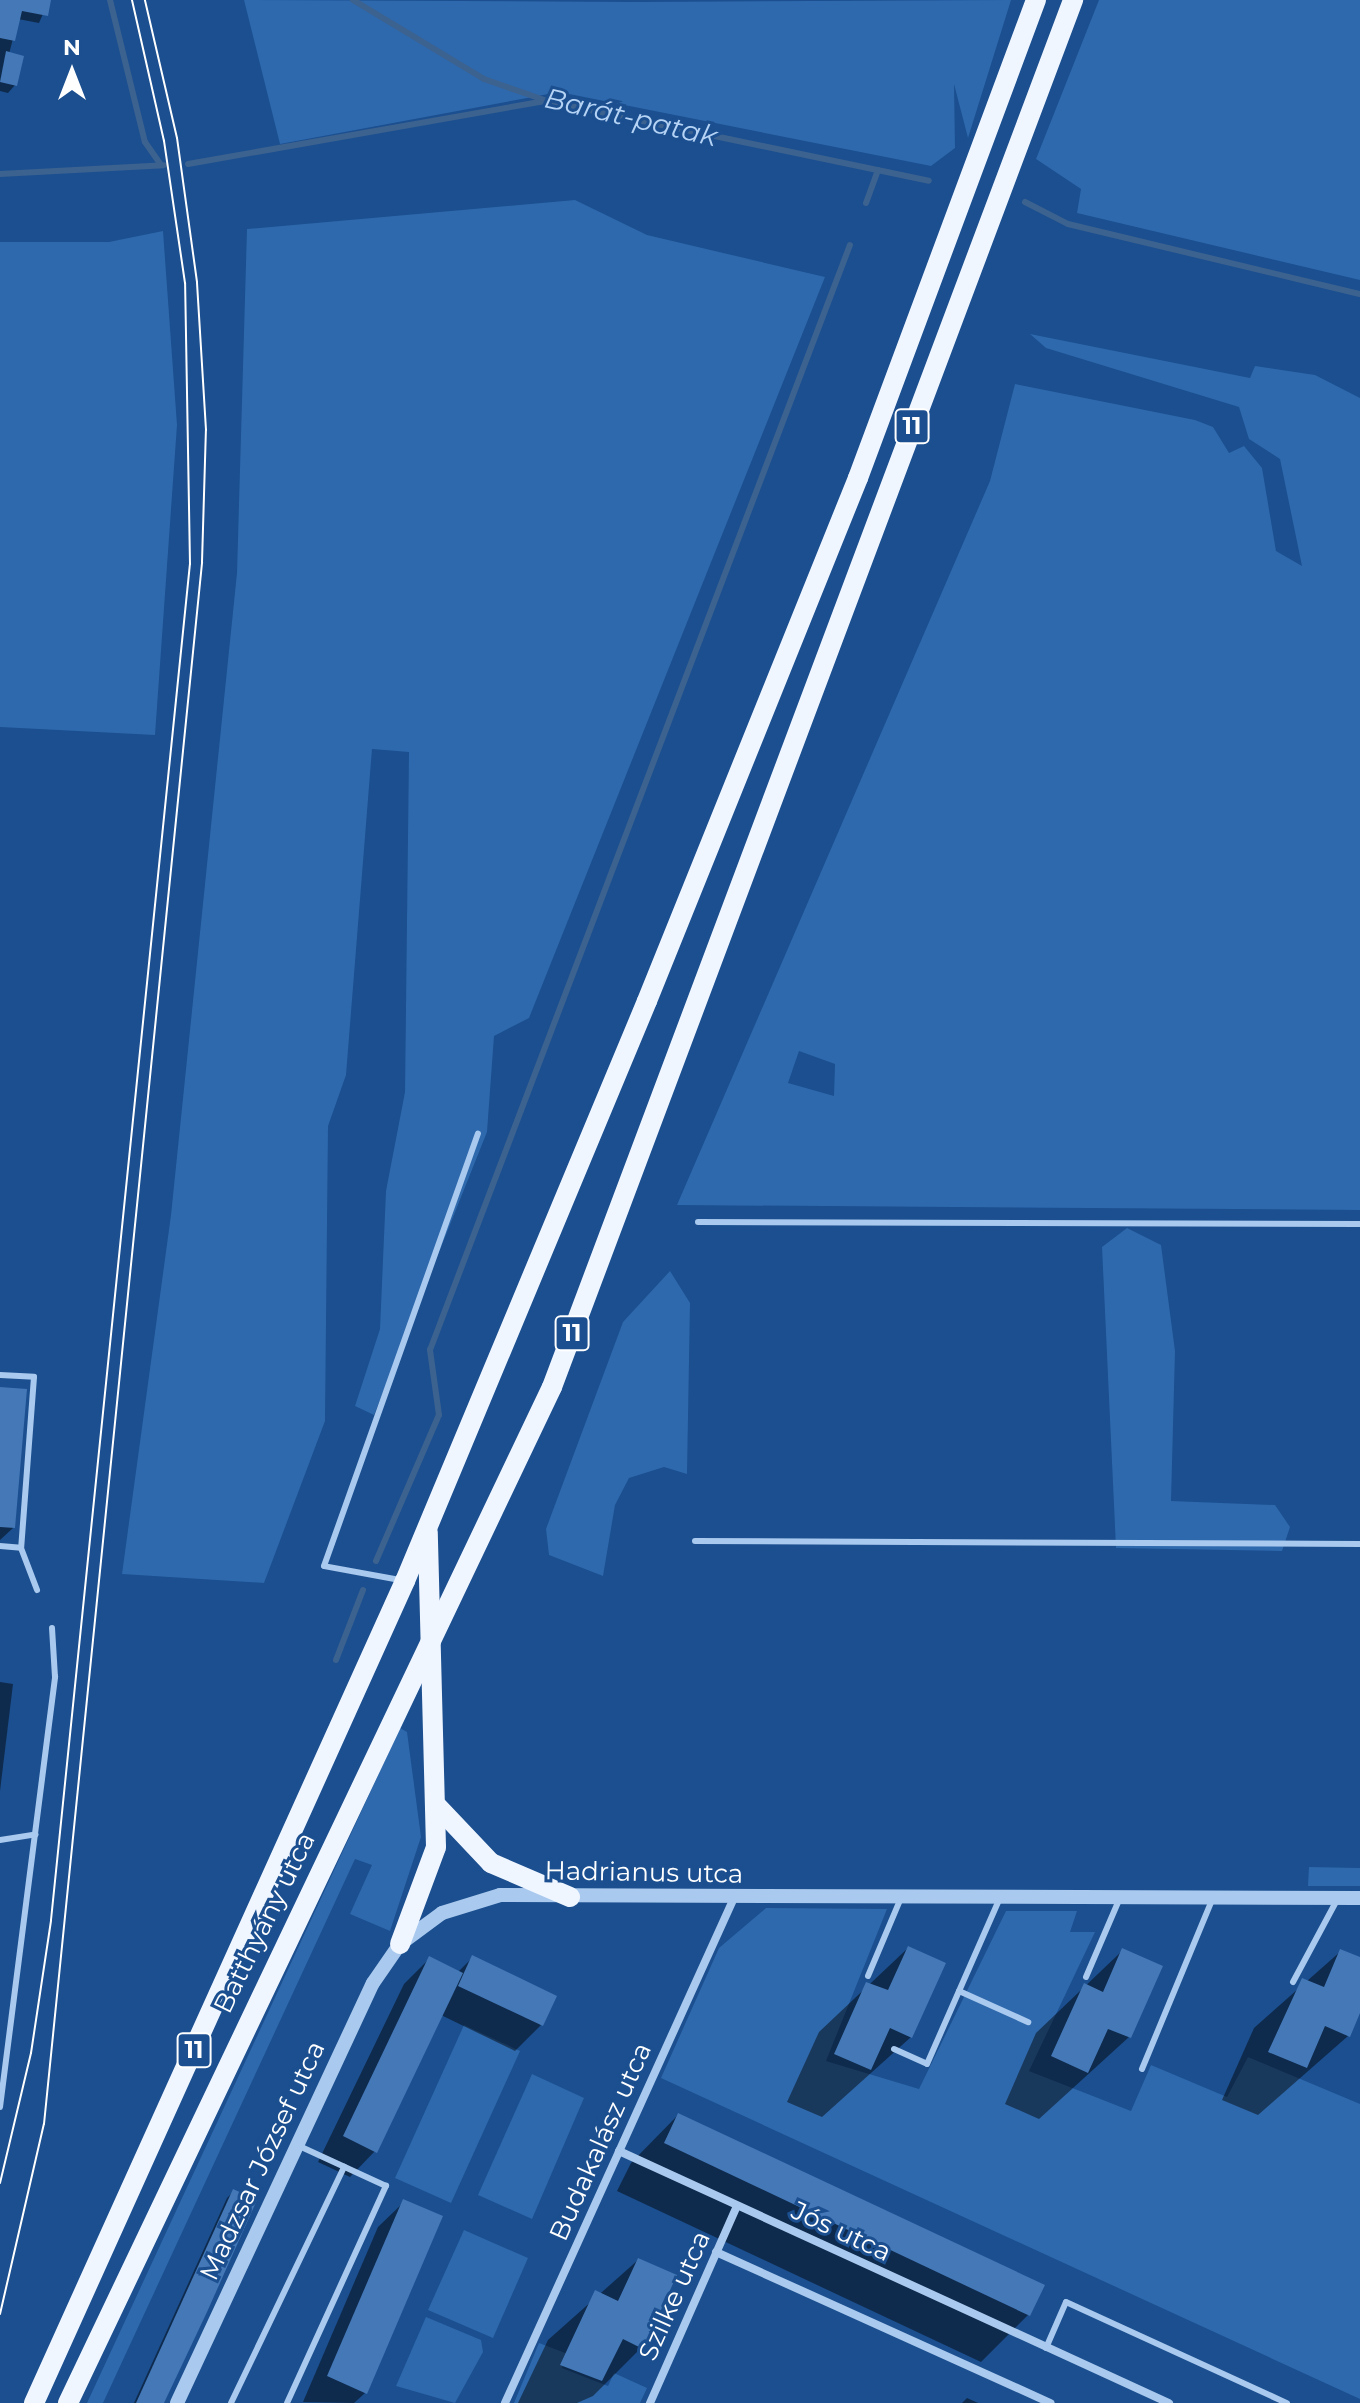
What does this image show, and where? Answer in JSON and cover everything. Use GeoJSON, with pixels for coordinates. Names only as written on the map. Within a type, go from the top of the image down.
{"type":"FeatureCollection","features":[{"type":"Feature","properties":{"kind":"main road","name":"11"},"geometry":{"type":"LineString","coordinates":[[405,1581],[858,478],[1036,0]]}},
{"type":"Feature","properties":{"kind":"main road","name":"11"},"geometry":{"type":"LineString","coordinates":[[435,1643],[552,1387],[1073,0]]}},
{"type":"Feature","properties":{"kind":"main road"},"geometry":{"type":"LineString","coordinates":[[400,1944],[432,1871],[438,1807],[435,1643],[428,1526]]}},
{"type":"Feature","properties":{"kind":"main road","name":"Batthyány utca"},"geometry":{"type":"LineString","coordinates":[[34,2403],[405,1581]]}},
{"type":"Feature","properties":{"kind":"main road","name":"Batthyány utca"},"geometry":{"type":"LineString","coordinates":[[68,2403],[289,1928],[435,1643]]}},
{"type":"Feature","properties":{"kind":"main road"},"geometry":{"type":"LineString","coordinates":[[438,1807],[491,1863],[570,1897]]}},
{"type":"Feature","properties":{"kind":"street","name":"Hadrianus utca"},"geometry":{"type":"LineString","coordinates":[[400,1944],[465,1904],[500,1895],[1360,1898]]}},
{"type":"Feature","properties":{"kind":"street","name":"Budakalász utca"},"geometry":{"type":"LineString","coordinates":[[505,2403],[734,1898]]}},
{"type":"Feature","properties":{"kind":"street","name":"Madzsar József utca"},"geometry":{"type":"LineString","coordinates":[[177,2403],[373,1983],[400,1944]]}},
{"type":"Feature","properties":{"kind":"street","name":"Jós utca"},"geometry":{"type":"LineString","coordinates":[[619,2151],[1169,2403]]}},
{"type":"Feature","properties":{"kind":"street","name":"Szilke utca"},"geometry":{"type":"LineString","coordinates":[[650,2403],[737,2206]]}},
{"type":"Feature","properties":{"kind":"street"},"geometry":{"type":"LineString","coordinates":[[716,2252],[1050,2403]]}},
{"type":"Feature","properties":{"kind":"lane"},"geometry":{"type":"LineString","coordinates":[[405,1581],[324,1566],[478,1134]]}},
{"type":"Feature","properties":{"kind":"lane"},"geometry":{"type":"LineString","coordinates":[[698,1222],[1360,1224]]}},
{"type":"Feature","properties":{"kind":"lane"},"geometry":{"type":"LineString","coordinates":[[0,1375],[34,1377],[21,1548],[37,1590]]}},
{"type":"Feature","properties":{"kind":"lane"},"geometry":{"type":"LineString","coordinates":[[695,1541],[1360,1544]]}},
{"type":"Feature","properties":{"kind":"lane"},"geometry":{"type":"LineString","coordinates":[[0,1546],[21,1548]]}},
{"type":"Feature","properties":{"kind":"lane"},"geometry":{"type":"LineString","coordinates":[[0,2107],[55,1677],[52,1628]]}},
{"type":"Feature","properties":{"kind":"lane"},"geometry":{"type":"LineString","coordinates":[[0,1840],[36,1834]]}},
{"type":"Feature","properties":{"kind":"lane"},"geometry":{"type":"LineString","coordinates":[[868,1976],[901,1898]]}},
{"type":"Feature","properties":{"kind":"lane"},"geometry":{"type":"LineString","coordinates":[[894,2049],[927,2064],[1000,1898]]}},
{"type":"Feature","properties":{"kind":"lane"},"geometry":{"type":"LineString","coordinates":[[1086,1977],[1120,1898]]}},
{"type":"Feature","properties":{"kind":"lane"},"geometry":{"type":"LineString","coordinates":[[1142,2069],[1213,1898]]}},
{"type":"Feature","properties":{"kind":"lane"},"geometry":{"type":"LineString","coordinates":[[1293,1982],[1338,1898]]}},
{"type":"Feature","properties":{"kind":"lane"},"geometry":{"type":"LineString","coordinates":[[959,1991],[1028,2022]]}},
{"type":"Feature","properties":{"kind":"lane"},"geometry":{"type":"LineString","coordinates":[[287,2403],[386,2186],[297,2145]]}},
{"type":"Feature","properties":{"kind":"lane"},"geometry":{"type":"LineString","coordinates":[[231,2403],[344,2167]]}},
{"type":"Feature","properties":{"kind":"lane"},"geometry":{"type":"LineString","coordinates":[[1046,2348],[1066,2302],[1287,2403]]}},
{"type":"Feature","properties":{"kind":"shaded area"},"geometry":{"type":"Polygon","coordinates":[[[244,0],[1011,0],[968,138],[954,84],[955,148],[931,166],[559,92],[280,144],[244,0]]]}},
{"type":"Feature","properties":{"kind":"shaded area"},"geometry":{"type":"Polygon","coordinates":[[[1099,0],[1360,0],[1360,280],[1077,213],[1081,189],[1036,159],[1099,0]]]}},
{"type":"Feature","properties":{"kind":"shaded area"},"geometry":{"type":"Polygon","coordinates":[[[575,200],[647,235],[825,277],[529,1018],[494,1036],[487,1132],[374,1415],[355,1406],[380,1329],[386,1191],[405,1092],[409,752],[372,749],[346,1075],[328,1126],[325,1421],[264,1583],[122,1574],[171,1215],[237,573],[247,229],[575,200]]]}},
{"type":"Feature","properties":{"kind":"shaded area"},"geometry":{"type":"Polygon","coordinates":[[[163,231],[177,425],[155,735],[0,727],[0,242],[109,242],[163,231]]]}},
{"type":"Feature","properties":{"kind":"shaded area"},"geometry":{"type":"Polygon","coordinates":[[[1030,334],[1250,378],[1255,366],[1315,375],[1360,398],[1360,1210],[677,1205],[990,481],[1015,384],[1195,420],[1213,427],[1229,453],[1244,446],[1262,468],[1276,551],[1302,566],[1280,459],[1249,439],[1239,407],[1046,348],[1030,334]],[[799,1051],[788,1083],[834,1096],[835,1064],[799,1051]]]}},
{"type":"Feature","properties":{"kind":"shaded area"},"geometry":{"type":"Polygon","coordinates":[[[1127,1228],[1161,1245],[1175,1351],[1171,1501],[1275,1505],[1290,1527],[1282,1551],[1116,1548],[1102,1247],[1127,1228]]]}},
{"type":"Feature","properties":{"kind":"shaded area"},"geometry":{"type":"Polygon","coordinates":[[[670,1271],[690,1303],[687,1474],[664,1467],[629,1478],[615,1505],[603,1576],[549,1555],[546,1529],[623,1322],[670,1271]]]}},
{"type":"Feature","properties":{"kind":"shaded area"},"geometry":{"type":"Polygon","coordinates":[[[400,1728],[407,1732],[421,1837],[390,1931],[350,1914],[372,1865],[355,1859],[103,2403],[87,2403],[400,1728]]]}},
{"type":"Feature","properties":{"kind":"shaded area"},"geometry":{"type":"Polygon","coordinates":[[[1309,1867],[1360,1868],[1360,1886],[1308,1886],[1309,1867]]]}},
{"type":"Feature","properties":{"kind":"shaded area"},"geometry":{"type":"Polygon","coordinates":[[[766,1908],[887,1909],[826,2061],[919,2089],[1006,1911],[1077,1911],[1070,1932],[1095,1932],[1029,2071],[1131,2111],[1151,2065],[1227,2097],[1248,2057],[1360,2104],[1360,2399],[661,2078],[719,1948],[766,1908]]]}},
{"type":"Feature","properties":{"kind":"shaded area"},"geometry":{"type":"Polygon","coordinates":[[[464,2025],[520,2051],[451,2203],[395,2178],[464,2025]]]}},
{"type":"Feature","properties":{"kind":"shaded area"},"geometry":{"type":"Polygon","coordinates":[[[532,2074],[584,2098],[532,2219],[478,2195],[532,2074]]]}},
{"type":"Feature","properties":{"kind":"shaded area"},"geometry":{"type":"Polygon","coordinates":[[[464,2230],[528,2258],[493,2338],[428,2310],[464,2230]]]}},
{"type":"Feature","properties":{"kind":"shaded area"},"geometry":{"type":"Polygon","coordinates":[[[426,2317],[481,2340],[483,2352],[455,2403],[396,2386],[426,2317]]]}},
{"type":"Feature","properties":{"kind":"shaded area"},"geometry":{"type":"Polygon","coordinates":[[[539,2343],[568,2354],[562,2368],[608,2386],[614,2373],[647,2388],[640,2403],[514,2403],[539,2343]]]}},
{"type":"Feature","properties":{"kind":"building"},"geometry":{"type":"Polygon","coordinates":[[[0,0],[51,0],[48,16],[22,11],[15,41],[0,38],[0,0]]]}},
{"type":"Feature","properties":{"kind":"building"},"geometry":{"type":"Polygon","coordinates":[[[6,51],[24,56],[17,86],[0,82],[6,51]]]}},
{"type":"Feature","properties":{"kind":"building"},"geometry":{"type":"Polygon","coordinates":[[[0,1387],[27,1389],[15,1528],[0,1527],[0,1387]]]}},
{"type":"Feature","properties":{"kind":"building"},"geometry":{"type":"Polygon","coordinates":[[[908,1946],[946,1963],[912,2038],[890,2028],[871,2070],[834,2054],[866,1982],[888,1990],[908,1946]]]}},
{"type":"Feature","properties":{"kind":"building"},"geometry":{"type":"Polygon","coordinates":[[[1122,1948],[1163,1966],[1131,2038],[1108,2029],[1088,2073],[1051,2056],[1084,1983],[1103,1992],[1122,1948]]]}},
{"type":"Feature","properties":{"kind":"building"},"geometry":{"type":"Polygon","coordinates":[[[1340,1949],[1360,1957],[1360,2013],[1350,2037],[1325,2026],[1307,2068],[1268,2052],[1302,1978],[1324,1987],[1340,1949]]]}},
{"type":"Feature","properties":{"kind":"building"},"geometry":{"type":"Polygon","coordinates":[[[472,1955],[557,1996],[543,2026],[458,1986],[472,1955]]]}},
{"type":"Feature","properties":{"kind":"building"},"geometry":{"type":"Polygon","coordinates":[[[429,1956],[463,1973],[377,2153],[343,2136],[429,1956]]]}},
{"type":"Feature","properties":{"kind":"building"},"geometry":{"type":"Polygon","coordinates":[[[678,2113],[1045,2285],[1030,2316],[664,2143],[678,2113]]]}},
{"type":"Feature","properties":{"kind":"building"},"geometry":{"type":"Polygon","coordinates":[[[233,2189],[257,2200],[207,2312],[164,2403],[136,2403],[233,2189]]]}},
{"type":"Feature","properties":{"kind":"building"},"geometry":{"type":"Polygon","coordinates":[[[403,2199],[443,2216],[367,2394],[327,2376],[403,2199]]]}},
{"type":"Feature","properties":{"kind":"building"},"geometry":{"type":"Polygon","coordinates":[[[638,2258],[677,2275],[643,2349],[623,2339],[602,2381],[560,2365],[595,2290],[618,2301],[638,2258]]]}},
{"type":"Feature","properties":{"kind":"waterway"},"geometry":{"type":"LineString","coordinates":[[110,0],[145,142],[161,165]]}},
{"type":"Feature","properties":{"kind":"waterway","name":"Barát-patak"},"geometry":{"type":"LineString","coordinates":[[353,0],[484,79],[547,101],[929,181]]}},
{"type":"Feature","properties":{"kind":"waterway"},"geometry":{"type":"LineString","coordinates":[[188,164],[547,101]]}},
{"type":"Feature","properties":{"kind":"waterway"},"geometry":{"type":"LineString","coordinates":[[0,174],[164,165]]}},
{"type":"Feature","properties":{"kind":"waterway"},"geometry":{"type":"LineString","coordinates":[[866,203],[878,170]]}},
{"type":"Feature","properties":{"kind":"waterway","name":"Barát-patak"},"geometry":{"type":"LineString","coordinates":[[1025,202],[1068,224],[1360,294]]}},
{"type":"Feature","properties":{"kind":"waterway"},"geometry":{"type":"LineString","coordinates":[[376,1561],[439,1415],[430,1350],[850,245]]}},
{"type":"Feature","properties":{"kind":"waterway"},"geometry":{"type":"LineString","coordinates":[[336,1660],[363,1590]]}},
{"type":"Feature","properties":{"kind":"tram line"},"geometry":{"type":"LineString","coordinates":[[0,2183],[31,2053],[51,1920],[190,564],[185,283],[164,141],[132,0]]}},
{"type":"Feature","properties":{"kind":"tram line"},"geometry":{"type":"LineString","coordinates":[[0,2314],[44,2124],[202,562],[206,430],[197,282],[177,138],[145,0]]}}]}
